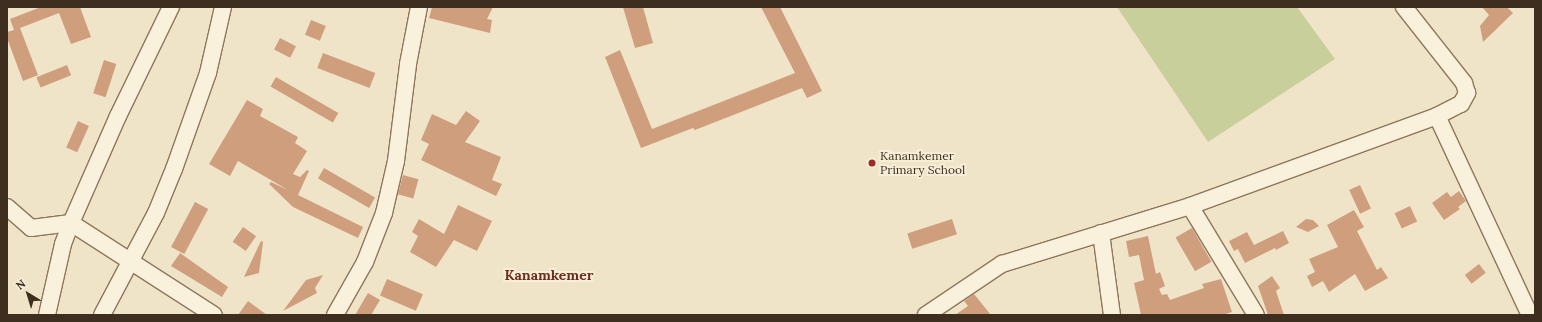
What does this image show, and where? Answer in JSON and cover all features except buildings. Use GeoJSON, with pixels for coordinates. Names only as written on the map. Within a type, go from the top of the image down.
{"type":"FeatureCollection","features":[{"type":"Feature","properties":{"kind":"street"},"geometry":{"type":"LineString","coordinates":[[47,315],[62,251],[72,223],[118,116],[171,7]]}},
{"type":"Feature","properties":{"kind":"street"},"geometry":{"type":"LineString","coordinates":[[102,315],[156,213],[184,144],[208,73],[223,7]]}},
{"type":"Feature","properties":{"kind":"street"},"geometry":{"type":"LineString","coordinates":[[335,315],[365,262],[384,212],[396,161],[408,64],[419,7]]}},
{"type":"Feature","properties":{"kind":"street"},"geometry":{"type":"LineString","coordinates":[[926,315],[1002,264],[1190,206],[1437,116],[1461,104],[1466,97],[1466,88],[1404,7]]}},
{"type":"Feature","properties":{"kind":"street"},"geometry":{"type":"LineString","coordinates":[[1437,116],[1530,315]]}},
{"type":"Feature","properties":{"kind":"street"},"geometry":{"type":"LineString","coordinates":[[1190,206],[1256,315]]}},
{"type":"Feature","properties":{"kind":"street"},"geometry":{"type":"LineString","coordinates":[[7,207],[30,228],[72,223],[214,315]]}},
{"type":"Feature","properties":{"kind":"street"},"geometry":{"type":"LineString","coordinates":[[1101,233],[1112,315]]}},
{"type":"Feature","properties":{"kind":"green space"},"geometry":{"type":"Polygon","coordinates":[[[1117,7],[1297,7],[1335,59],[1208,142],[1117,7]]]}},
{"type":"Feature","properties":{"kind":"place","name":"Kanamkemer Primary School"},"geometry":{"type":"Point","coordinates":[872,163]}},
{"type":"Feature","properties":{"kind":"district","name":"Kanamkemer"},"geometry":{"type":"Point","coordinates":[549,275]}}]}
